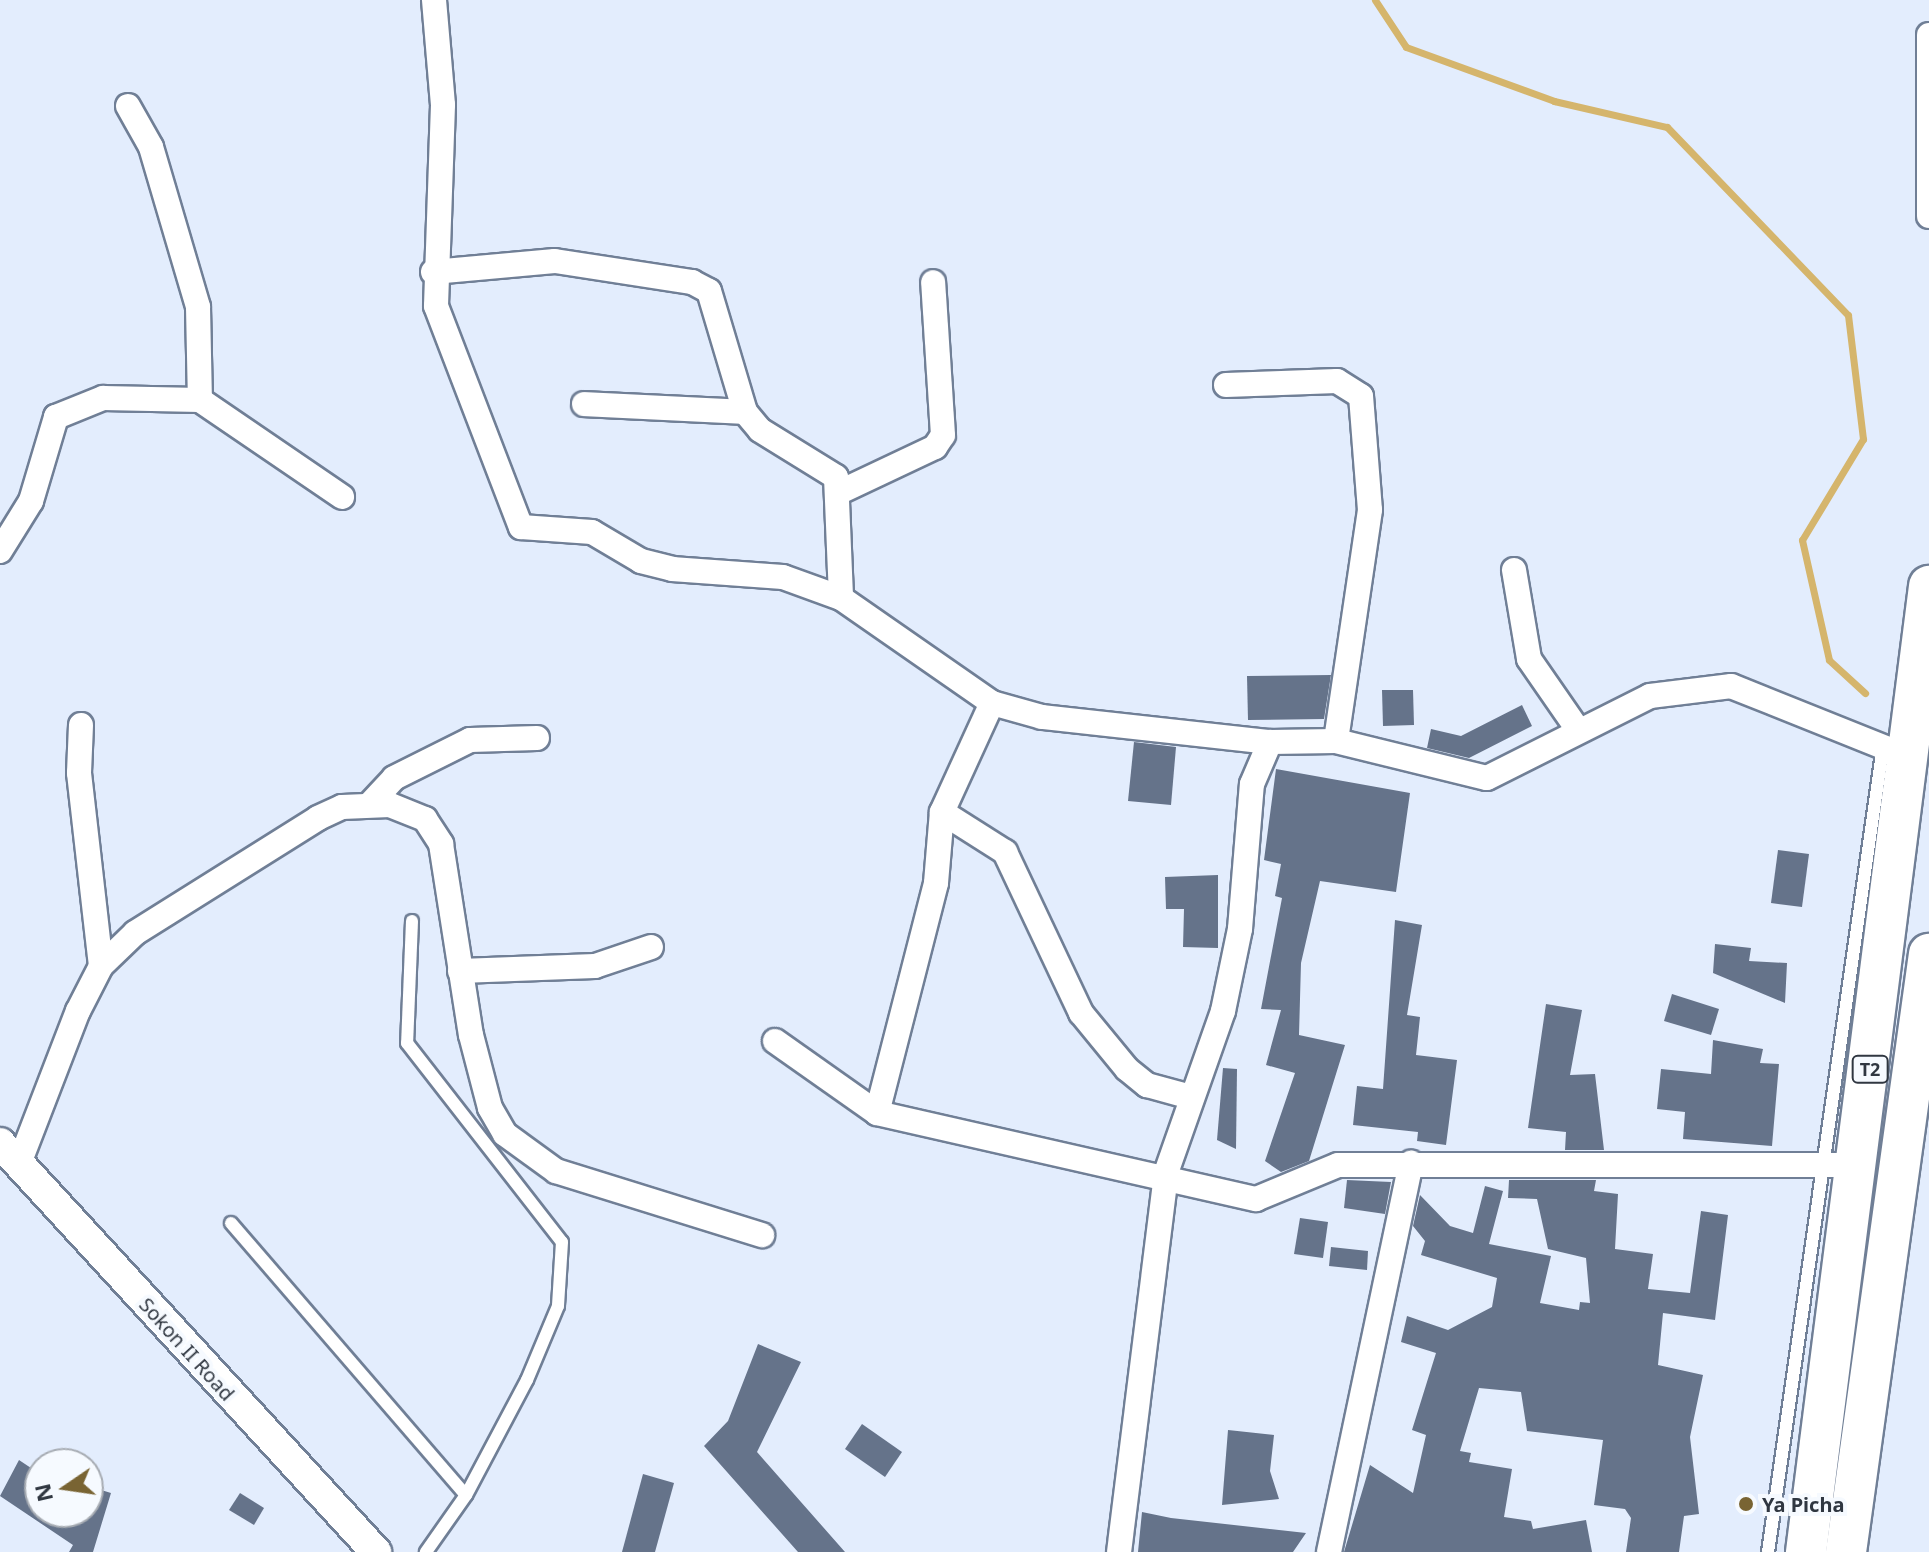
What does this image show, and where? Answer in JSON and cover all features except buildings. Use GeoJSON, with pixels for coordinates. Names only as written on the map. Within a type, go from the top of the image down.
{"type":"FeatureCollection","features":[{"type":"Feature","properties":{"kind":"highway","name":"T2"},"geometry":{"type":"LineString","coordinates":[[1806,1552],[1841,1165],[1897,752],[1929,586]]}},
{"type":"Feature","properties":{"kind":"highway","name":"T2"},"geometry":{"type":"LineString","coordinates":[[1846,1552],[1929,954]]}},
{"type":"Feature","properties":{"kind":"highway"},"geometry":{"type":"LineString","coordinates":[[1813,1499],[1852,1508]]}},
{"type":"Feature","properties":{"kind":"street"},"geometry":{"type":"LineString","coordinates":[[434,0],[443,105],[433,272],[445,334],[521,527],[592,532],[641,561],[772,575],[841,598],[992,703],[1042,717],[1270,742],[1336,741],[1487,778],[1576,727],[1663,692],[1731,686],[1897,752]]}},
{"type":"Feature","properties":{"kind":"street"},"geometry":{"type":"LineString","coordinates":[[1929,35],[1929,216]]}},
{"type":"Feature","properties":{"kind":"street"},"geometry":{"type":"LineString","coordinates":[[128,106],[151,147],[198,307],[200,400]]}},
{"type":"Feature","properties":{"kind":"street"},"geometry":{"type":"LineString","coordinates":[[433,272],[555,261],[692,282],[709,291],[722,317],[745,412],[760,430],[826,466],[842,491],[841,598]]}},
{"type":"Feature","properties":{"kind":"street"},"geometry":{"type":"LineString","coordinates":[[842,491],[925,453],[943,435],[933,282]]}},
{"type":"Feature","properties":{"kind":"street"},"geometry":{"type":"LineString","coordinates":[[1226,385],[1337,381],[1361,396],[1370,510],[1336,741]]}},
{"type":"Feature","properties":{"kind":"street"},"geometry":{"type":"LineString","coordinates":[[0,551],[31,501],[56,417],[103,398],[200,400],[342,497]]}},
{"type":"Feature","properties":{"kind":"street"},"geometry":{"type":"LineString","coordinates":[[584,404],[745,412]]}},
{"type":"Feature","properties":{"kind":"street"},"geometry":{"type":"LineString","coordinates":[[1514,570],[1529,659],[1576,727]]}},
{"type":"Feature","properties":{"kind":"street"},"geometry":{"type":"LineString","coordinates":[[877,1113],[936,883],[942,812],[992,703]]}},
{"type":"Feature","properties":{"kind":"street"},"geometry":{"type":"LineString","coordinates":[[81,725],[79,773],[101,966]]}},
{"type":"Feature","properties":{"kind":"street"},"geometry":{"type":"LineString","coordinates":[[370,804],[394,778],[470,740],[537,738]]}},
{"type":"Feature","properties":{"kind":"street"},"geometry":{"type":"LineString","coordinates":[[1119,1552],[1166,1173],[1223,1011],[1240,929],[1252,784],[1270,742]]}},
{"type":"Feature","properties":{"kind":"street"},"geometry":{"type":"LineString","coordinates":[[10,1152],[101,966],[135,933],[318,818],[370,804],[412,812],[434,829],[460,971],[490,1108],[528,1156],[762,1235]]}},
{"type":"Feature","properties":{"kind":"street"},"geometry":{"type":"LineString","coordinates":[[942,812],[1005,852],[1081,1013],[1127,1069],[1147,1085],[1191,1097]]}},
{"type":"Feature","properties":{"kind":"street"},"geometry":{"type":"LineString","coordinates":[[460,971],[595,966],[651,947]]}},
{"type":"Feature","properties":{"kind":"street"},"geometry":{"type":"LineString","coordinates":[[775,1041],[877,1113],[1166,1173],[1256,1199],[1338,1165],[1841,1165]]}},
{"type":"Feature","properties":{"kind":"street","name":"Sokon II Road"},"geometry":{"type":"LineString","coordinates":[[10,1152],[376,1552]]}},
{"type":"Feature","properties":{"kind":"street"},"geometry":{"type":"LineString","coordinates":[[1329,1552],[1411,1163]]}},
{"type":"Feature","properties":{"kind":"lane"},"geometry":{"type":"LineString","coordinates":[[412,921],[407,1043],[562,1242],[558,1306],[466,1495],[426,1552]]}},
{"type":"Feature","properties":{"kind":"lane"},"geometry":{"type":"LineString","coordinates":[[1768,1552],[1841,1165]]}},
{"type":"Feature","properties":{"kind":"lane"},"geometry":{"type":"LineString","coordinates":[[231,1223],[466,1495]]}},
{"type":"Feature","properties":{"kind":"waterway"},"geometry":{"type":"LineString","coordinates":[[1375,0],[1406,47],[1554,101],[1667,127],[1848,315],[1863,439],[1802,540],[1829,660],[1865,693]]}},
{"type":"Feature","properties":{"kind":"place","name":"Ya Picha"},"geometry":{"type":"Point","coordinates":[1746,1504]}}]}
